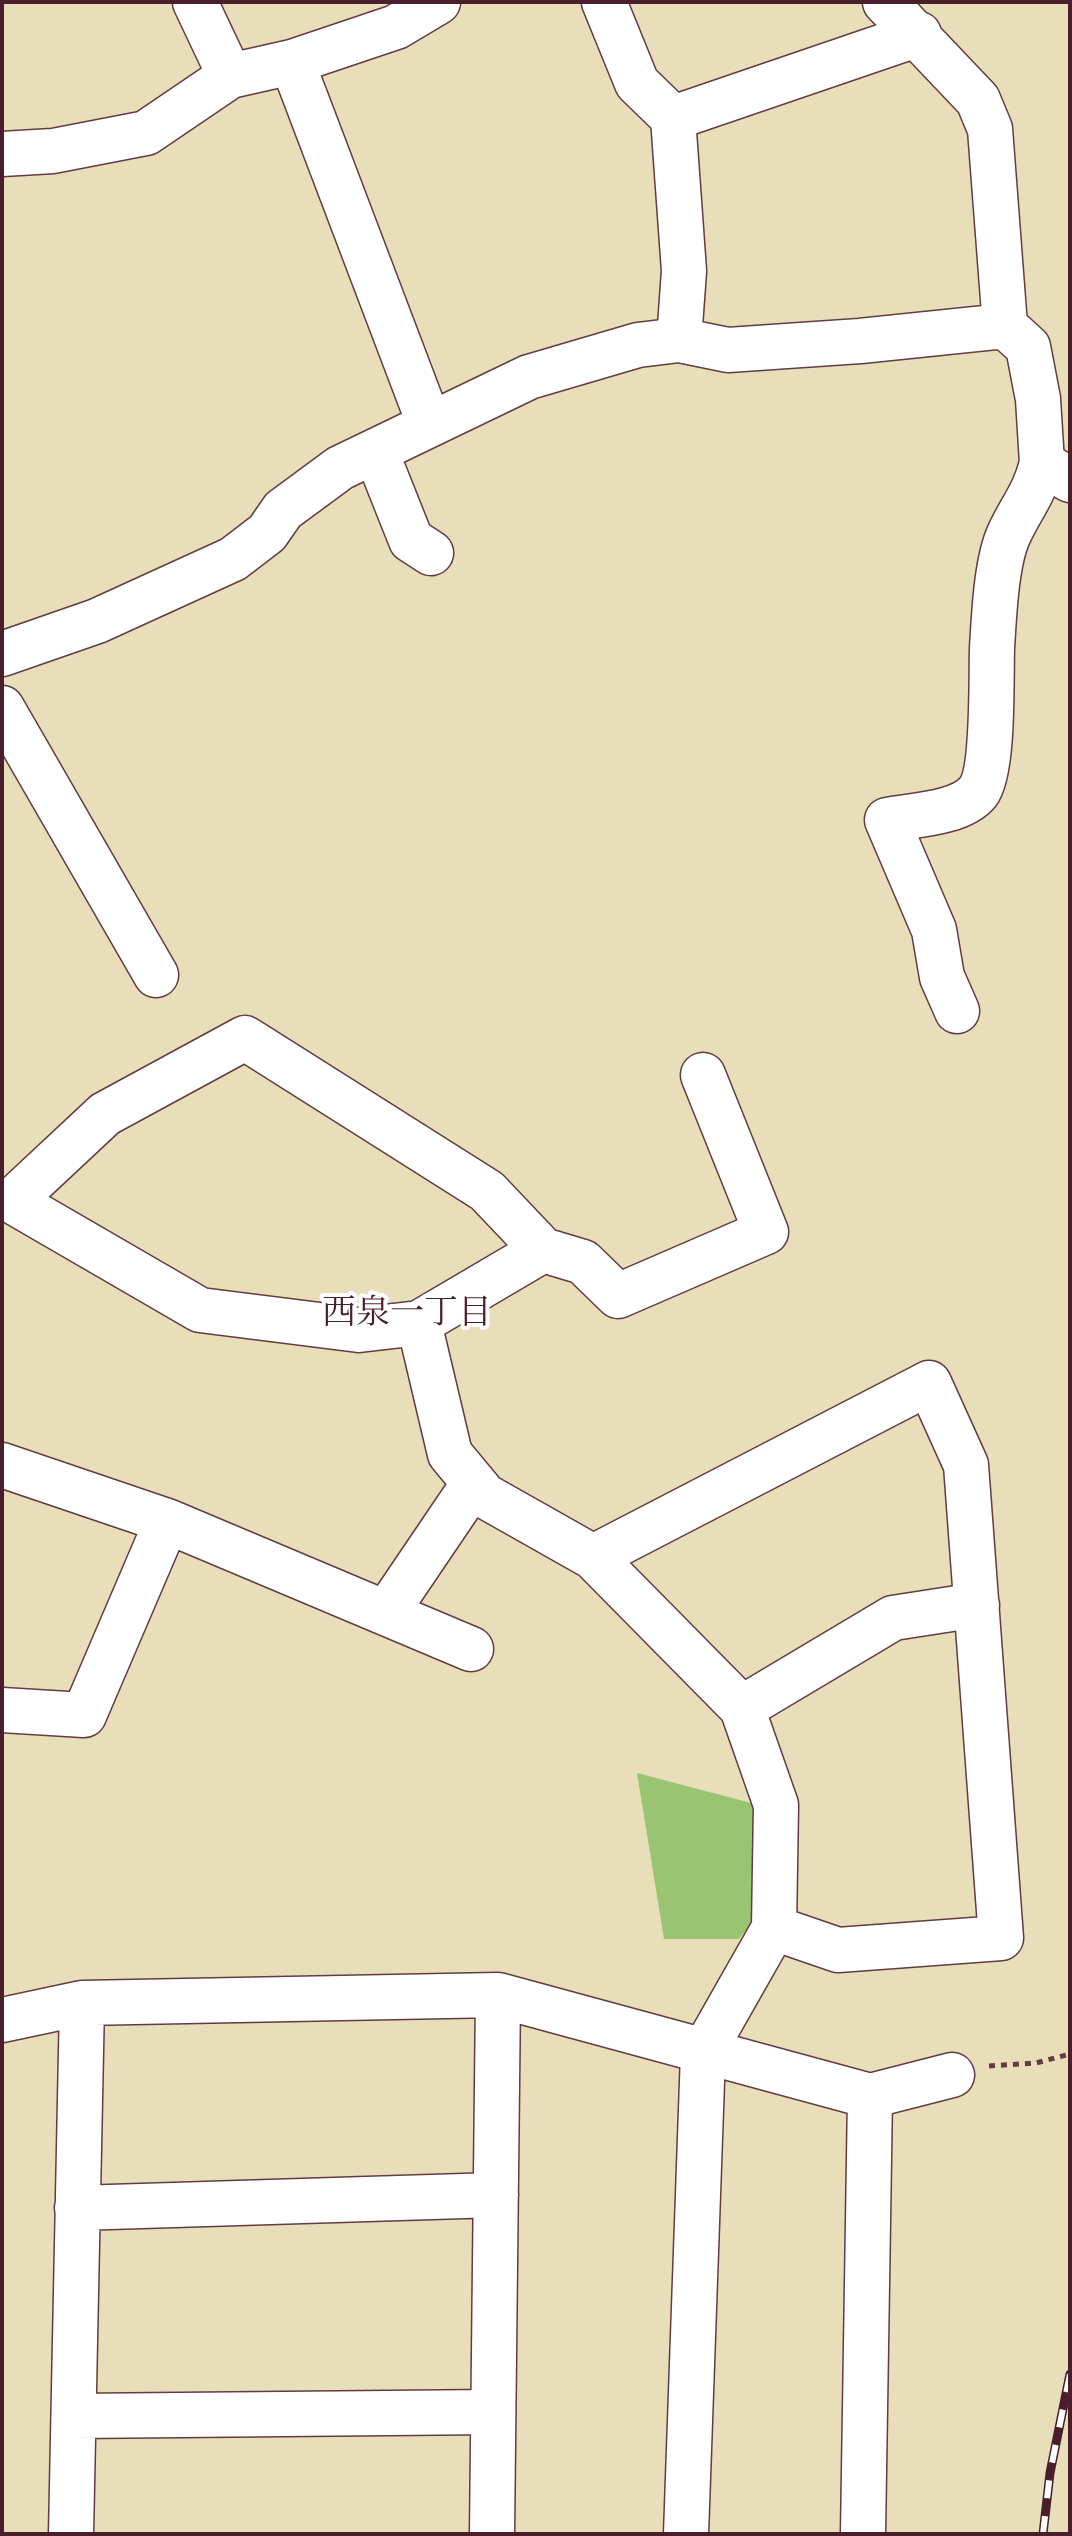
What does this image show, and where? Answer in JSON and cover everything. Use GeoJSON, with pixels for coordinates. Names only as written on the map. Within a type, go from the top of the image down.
{"type":"FeatureCollection","features":[{"type":"Feature","properties":{"kind":"street"},"geometry":{"type":"LineString","coordinates":[[195,2],[230,76]]}},
{"type":"Feature","properties":{"kind":"street"},"geometry":{"type":"LineString","coordinates":[[2,154],[53,151],[146,133],[230,76],[292,62],[396,27],[438,2]]}},
{"type":"Feature","properties":{"kind":"street"},"geometry":{"type":"LineString","coordinates":[[604,2],[637,83],[673,118],[684,271],[679,340]]}},
{"type":"Feature","properties":{"kind":"street"},"geometry":{"type":"LineString","coordinates":[[885,2],[919,34],[978,100],[990,129],[1005,326],[1028,347],[1056,472],[1035,491],[1008,536],[993,630],[988,766],[979,790],[965,804],[887,820],[934,930],[942,977],[957,1011]]}},
{"type":"Feature","properties":{"kind":"street"},"geometry":{"type":"LineString","coordinates":[[673,118],[919,34]]}},
{"type":"Feature","properties":{"kind":"street"},"geometry":{"type":"LineString","coordinates":[[292,62],[429,423]]}},
{"type":"Feature","properties":{"kind":"street"},"geometry":{"type":"LineString","coordinates":[[2,654],[97,621],[233,559],[267,533],[283,510],[328,476],[429,423],[529,377],[638,345],[679,340],[728,350],[860,341],[1005,326]]}},
{"type":"Feature","properties":{"kind":"street"},"geometry":{"type":"LineString","coordinates":[[376,452],[411,540],[431,553]]}},
{"type":"Feature","properties":{"kind":"street"},"geometry":{"type":"LineString","coordinates":[[2,708],[156,975]]}},
{"type":"Feature","properties":{"kind":"street"},"geometry":{"type":"LineString","coordinates":[[543,1250],[419,1323],[359,1330],[200,1310],[7,1206],[105,1114],[245,1038],[487,1191],[543,1250],[583,1262],[618,1296],[766,1232],[703,1075]]}},
{"type":"Feature","properties":{"kind":"street"},"geometry":{"type":"LineString","coordinates":[[419,1323],[450,1454],[485,1496],[593,1557],[742,1708],[776,1805],[774,1928],[703,2053],[686,2534]]}},
{"type":"Feature","properties":{"kind":"street"},"geometry":{"type":"LineString","coordinates":[[593,1557],[929,1383],[966,1465],[1001,1938],[838,1950],[774,1928]]}},
{"type":"Feature","properties":{"kind":"street"},"geometry":{"type":"LineString","coordinates":[[2,1465],[167,1521],[471,1649]]}},
{"type":"Feature","properties":{"kind":"street"},"geometry":{"type":"LineString","coordinates":[[386,1613],[474,1483]]}},
{"type":"Feature","properties":{"kind":"street"},"geometry":{"type":"LineString","coordinates":[[2,1710],[84,1715],[167,1521]]}},
{"type":"Feature","properties":{"kind":"street"},"geometry":{"type":"LineString","coordinates":[[742,1708],[893,1618],[977,1605]]}},
{"type":"Feature","properties":{"kind":"street"},"geometry":{"type":"LineString","coordinates":[[492,2534],[498,1995]]}},
{"type":"Feature","properties":{"kind":"street"},"geometry":{"type":"LineString","coordinates":[[2,2020],[82,2003],[498,1995],[870,2096],[952,2075]]}},
{"type":"Feature","properties":{"kind":"street"},"geometry":{"type":"LineString","coordinates":[[71,2534],[76,2416],[82,2003]]}},
{"type":"Feature","properties":{"kind":"street"},"geometry":{"type":"LineString","coordinates":[[863,2534],[870,2096]]}},
{"type":"Feature","properties":{"kind":"street"},"geometry":{"type":"LineString","coordinates":[[77,2208],[496,2195]]}},
{"type":"Feature","properties":{"kind":"street"},"geometry":{"type":"LineString","coordinates":[[76,2416],[492,2412]]}},
{"type":"Feature","properties":{"kind":"path"},"geometry":{"type":"LineString","coordinates":[[952,2075],[964,2065],[1036,2063],[1070,2054]]}},
{"type":"Feature","properties":{"kind":"green space"},"geometry":{"type":"Polygon","coordinates":[[[637,1773],[755,1804],[755,1918],[739,1939],[664,1939],[637,1773]]]}},
{"type":"Feature","properties":{"kind":"railway"},"geometry":{"type":"LineString","coordinates":[[1043,2534],[1050,2473],[1070,2374]]}},
{"type":"Feature","properties":{"kind":"district","name":"西泉一丁目"},"geometry":{"type":"Point","coordinates":[407,1316]}}]}
